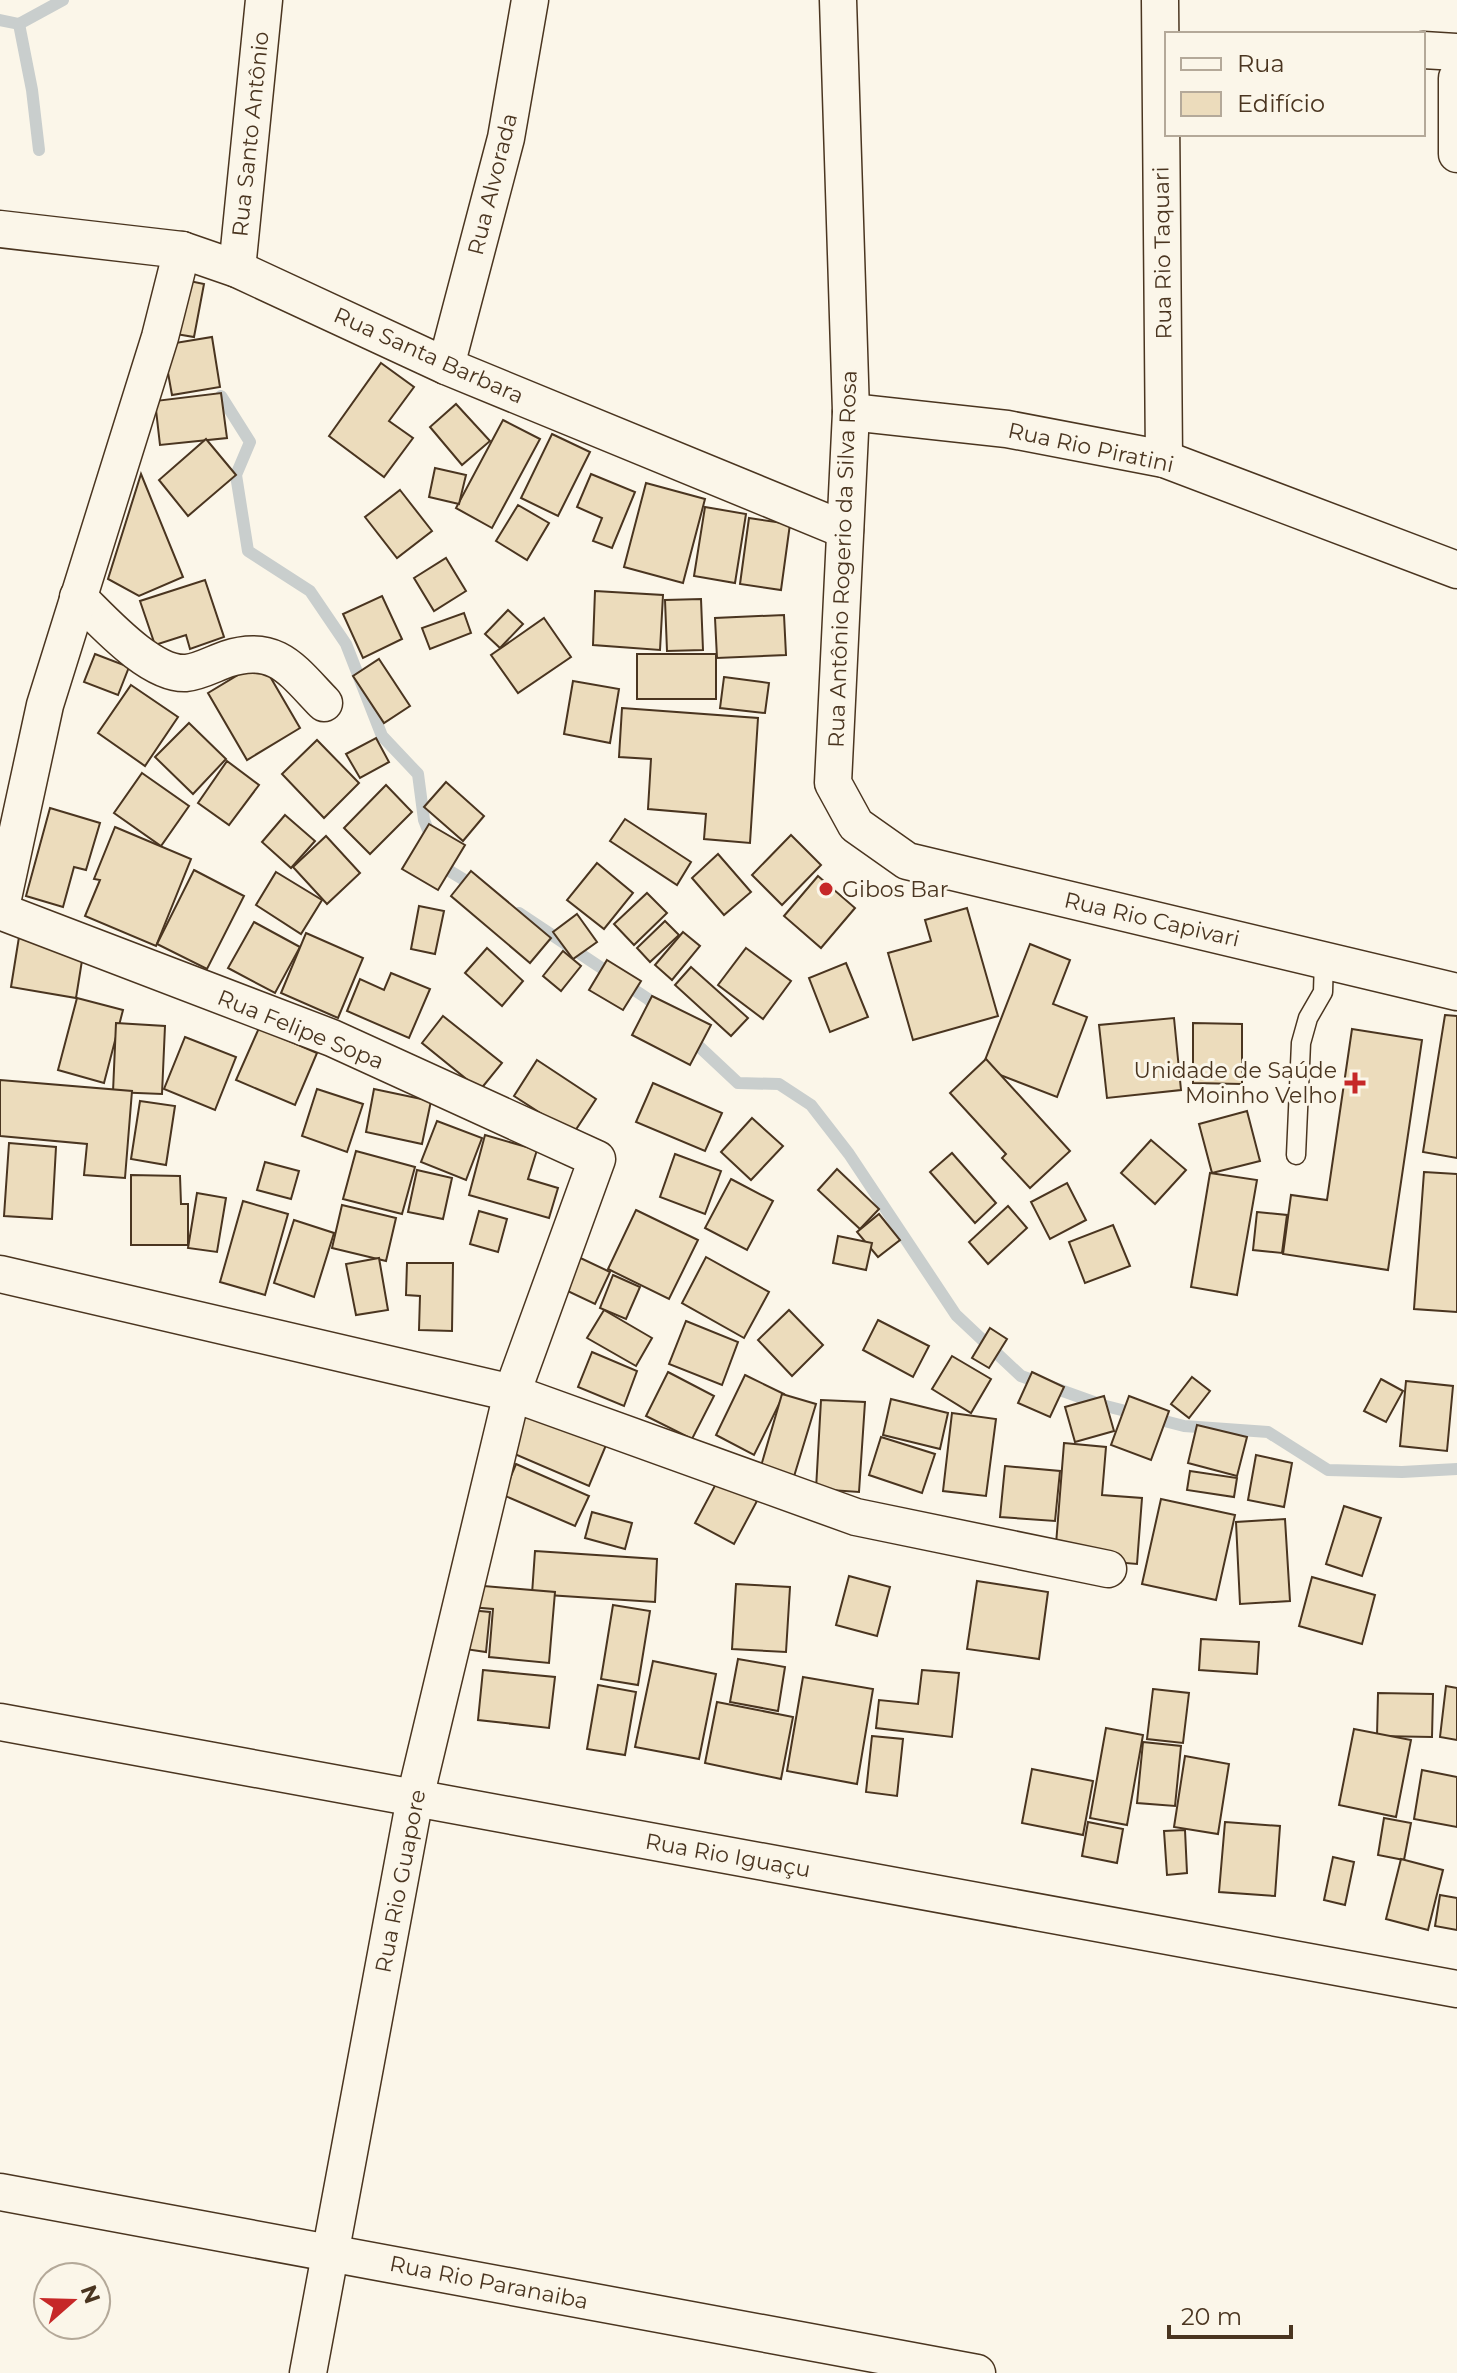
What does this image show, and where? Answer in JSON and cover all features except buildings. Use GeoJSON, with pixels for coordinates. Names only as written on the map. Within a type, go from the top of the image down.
{"type":"FeatureCollection","features":[{"type":"Feature","properties":{"kind":"street","name":"Rua Santo Antônio"},"geometry":{"type":"LineString","coordinates":[[237,269],[264,0]]}},
{"type":"Feature","properties":{"kind":"street","name":"Rua Alvorada"},"geometry":{"type":"LineString","coordinates":[[446,366],[506,138],[530,0]]}},
{"type":"Feature","properties":{"kind":"street","name":"Rua Antônio Rogerio da Silva Rosa"},"geometry":{"type":"LineString","coordinates":[[838,0],[851,412],[833,783],[856,825]]}},
{"type":"Feature","properties":{"kind":"street","name":"Rua Rio Taquari"},"geometry":{"type":"LineString","coordinates":[[1160,0],[1164,37],[1164,459]]}},
{"type":"Feature","properties":{"kind":"street"},"geometry":{"type":"LineString","coordinates":[[1425,50],[1457,52]]}},
{"type":"Feature","properties":{"kind":"street"},"geometry":{"type":"LineString","coordinates":[[1457,78],[1457,154]]}},
{"type":"Feature","properties":{"kind":"street","name":"Rua Santa Barbara"},"geometry":{"type":"LineString","coordinates":[[0,229],[182,250],[237,269],[446,366],[845,530]]}},
{"type":"Feature","properties":{"kind":"street"},"geometry":{"type":"LineString","coordinates":[[0,912],[45,705],[160,337],[182,250]]}},
{"type":"Feature","properties":{"kind":"street","name":"Rua Rio Piratini"},"geometry":{"type":"LineString","coordinates":[[851,412],[1007,429],[1164,459],[1457,570]]}},
{"type":"Feature","properties":{"kind":"street"},"geometry":{"type":"LineString","coordinates":[[78,597],[125,643],[161,667],[186,673],[240,655],[264,654],[285,663],[324,703]]}},
{"type":"Feature","properties":{"kind":"street","name":"Rua Rio Capivari"},"geometry":{"type":"LineString","coordinates":[[856,825],[907,861],[1457,992]]}},
{"type":"Feature","properties":{"kind":"street","name":"Rua Felipe Sopa"},"geometry":{"type":"LineString","coordinates":[[0,912],[332,1038],[597,1159]]}},
{"type":"Feature","properties":{"kind":"street","name":"Rua Rio Guapore"},"geometry":{"type":"LineString","coordinates":[[308,2373],[415,1798],[512,1393],[597,1159]]}},
{"type":"Feature","properties":{"kind":"street"},"geometry":{"type":"LineString","coordinates":[[0,1274],[512,1393],[856,1517],[1108,1569]]}},
{"type":"Feature","properties":{"kind":"street","name":"Rua Rio Iguaçu"},"geometry":{"type":"LineString","coordinates":[[0,1722],[1457,1989]]}},
{"type":"Feature","properties":{"kind":"street","name":"Rua Rio Paranaiba"},"geometry":{"type":"LineString","coordinates":[[0,2192],[977,2373]]}},
{"type":"Feature","properties":{"kind":"lane"},"geometry":{"type":"LineString","coordinates":[[1296,1155],[1301,1043],[1308,1018],[1323,992],[1324,960]]}},
{"type":"Feature","properties":{"kind":"waterway"},"geometry":{"type":"LineString","coordinates":[[0,20],[19,24],[63,0]]}},
{"type":"Feature","properties":{"kind":"waterway"},"geometry":{"type":"LineString","coordinates":[[19,24],[32,90],[39,150]]}},
{"type":"Feature","properties":{"kind":"waterway"},"geometry":{"type":"LineString","coordinates":[[221,396],[250,442],[236,475],[248,551],[310,591],[346,644],[382,736],[418,774],[424,820],[432,840]]}},
{"type":"Feature","properties":{"kind":"waterway"},"geometry":{"type":"LineString","coordinates":[[440,861],[443,867],[476,887]]}},
{"type":"Feature","properties":{"kind":"waterway"},"geometry":{"type":"LineString","coordinates":[[519,913],[648,999],[662,1012]]}},
{"type":"Feature","properties":{"kind":"waterway"},"geometry":{"type":"LineString","coordinates":[[690,1038],[738,1083],[779,1084],[811,1105],[849,1154],[956,1315],[1021,1376],[1102,1405],[1184,1426],[1268,1432],[1328,1470],[1402,1472],[1457,1469]]}},
{"type":"Feature","properties":{"kind":"place","name":"Gibos Bar"},"geometry":{"type":"Point","coordinates":[826,889]}},
{"type":"Feature","properties":{"kind":"place","name":"Unidade de Saúde Moinho Velho"},"geometry":{"type":"Point","coordinates":[1355,1083]}}]}
